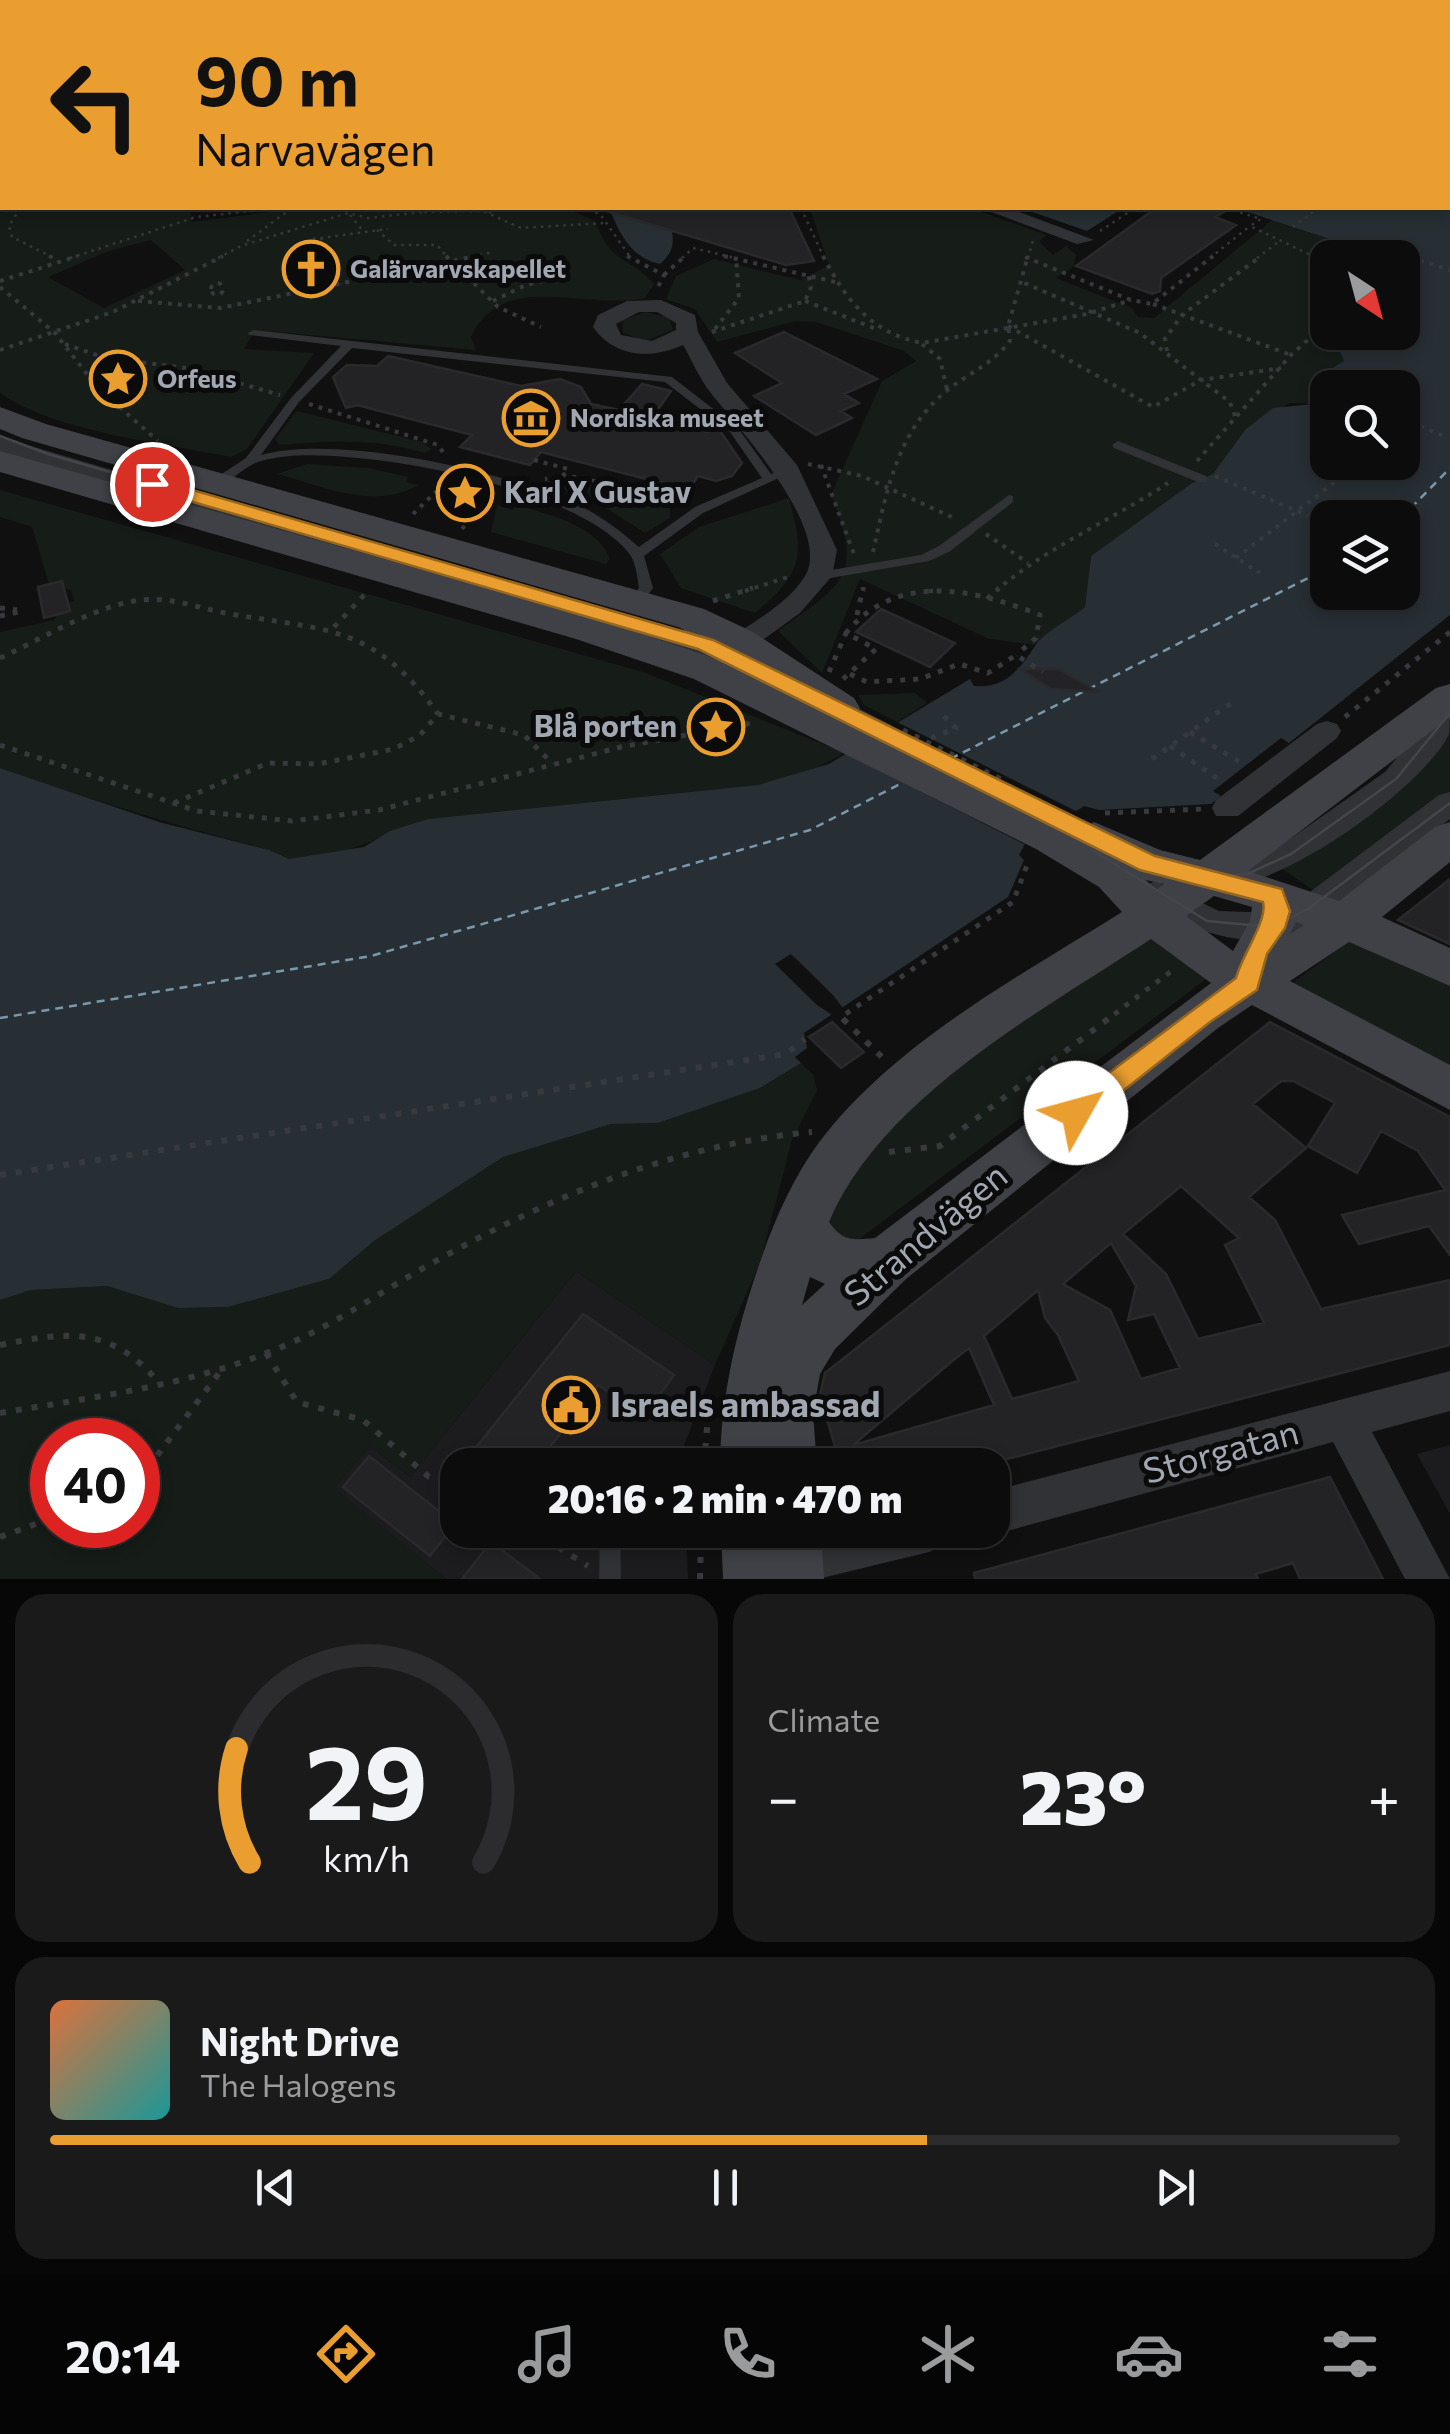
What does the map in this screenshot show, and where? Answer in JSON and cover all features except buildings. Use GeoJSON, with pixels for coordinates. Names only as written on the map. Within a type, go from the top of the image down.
{"type":"FeatureCollection","features":[{"type":"Feature","properties":{"kind":"street"},"geometry":{"type":"LineString","coordinates":[[998,210],[1084,240]]}},
{"type":"Feature","properties":{"kind":"street"},"geometry":{"type":"LineString","coordinates":[[0,461],[590,630],[723,656],[791,607],[820,572],[824,550],[781,472],[717,386],[691,341],[682,314],[649,305],[613,314],[604,327],[606,334],[624,345],[691,341]]}},
{"type":"Feature","properties":{"kind":"street"},"geometry":{"type":"LineString","coordinates":[[0,417],[34,431],[637,600],[691,618],[723,656]]}},
{"type":"Feature","properties":{"kind":"street"},"geometry":{"type":"LineString","coordinates":[[0,436],[48,454],[611,614],[723,656],[1061,834],[1109,868],[1175,898],[1285,930],[1450,968]]}},
{"type":"Feature","properties":{"kind":"street"},"geometry":{"type":"LineString","coordinates":[[0,444],[60,465],[723,656]]}},
{"type":"Feature","properties":{"kind":"street"},"geometry":{"type":"LineString","coordinates":[[750,1448],[749,1413],[758,1361],[829,1142],[973,1034],[1175,898],[1450,697]]}},
{"type":"Feature","properties":{"kind":"street"},"geometry":{"type":"LineString","coordinates":[[1175,898],[1247,874],[1291,854],[1396,779],[1450,713]]}},
{"type":"Feature","properties":{"kind":"street"},"geometry":{"type":"LineString","coordinates":[[1225,795],[1327,731]]}},
{"type":"Feature","properties":{"kind":"street","name":"Strandvägen"},"geometry":{"type":"LineString","coordinates":[[786,1448],[784,1414],[793,1367],[815,1330],[887,1261],[1201,1014],[1285,930],[1450,803]]}},
{"type":"Feature","properties":{"kind":"street"},"geometry":{"type":"LineString","coordinates":[[1061,834],[1148,864],[1175,898],[1285,930],[1450,1090]]}},
{"type":"Feature","properties":{"kind":"street","name":"Strandvägen"},"geometry":{"type":"LineString","coordinates":[[1285,930],[1450,838]]}},
{"type":"Feature","properties":{"kind":"street"},"geometry":{"type":"LineString","coordinates":[[802,1226],[816,1253],[840,1267],[887,1261]]}},
{"type":"Feature","properties":{"kind":"street","name":"Storgatan"},"geometry":{"type":"LineString","coordinates":[[1010,1508],[1450,1391]]}},
{"type":"Feature","properties":{"kind":"street"},"geometry":{"type":"LineString","coordinates":[[1343,1420],[1428,1579]]}},
{"type":"Feature","properties":{"kind":"street"},"geometry":{"type":"LineString","coordinates":[[762,1561],[832,1548]]}},
{"type":"Feature","properties":{"kind":"lane"},"geometry":{"type":"LineString","coordinates":[[253,333],[668,379],[781,472],[699,510],[638,554]]}},
{"type":"Feature","properties":{"kind":"lane"},"geometry":{"type":"LineString","coordinates":[[218,482],[250,461],[296,400],[349,344]]}},
{"type":"Feature","properties":{"kind":"lane"},"geometry":{"type":"LineString","coordinates":[[1118,445],[1207,477]]}},
{"type":"Feature","properties":{"kind":"lane"},"geometry":{"type":"LineString","coordinates":[[250,461],[292,452],[362,456],[501,482],[590,517],[619,533],[638,554],[646,588],[637,600]]}},
{"type":"Feature","properties":{"kind":"lane"},"geometry":{"type":"LineString","coordinates":[[820,572],[868,570],[944,549],[1009,499]]}},
{"type":"Feature","properties":{"kind":"lane"},"geometry":{"type":"LineString","coordinates":[[610,1548],[610,1576]]}},
{"type":"Feature","properties":{"kind":"path"},"geometry":{"type":"LineString","coordinates":[[19,210],[9,226],[12,237],[56,259]]}},
{"type":"Feature","properties":{"kind":"path"},"geometry":{"type":"LineString","coordinates":[[196,210],[196,217]]}},
{"type":"Feature","properties":{"kind":"path"},"geometry":{"type":"LineString","coordinates":[[161,444],[97,388],[55,333],[0,284],[56,259],[196,217],[260,210]]}},
{"type":"Feature","properties":{"kind":"path"},"geometry":{"type":"LineString","coordinates":[[0,350],[135,301],[241,246],[289,210]]}},
{"type":"Feature","properties":{"kind":"path"},"geometry":{"type":"LineString","coordinates":[[241,246],[324,224],[348,213],[368,218],[421,210],[489,213],[531,229],[606,223]]}},
{"type":"Feature","properties":{"kind":"path"},"geometry":{"type":"LineString","coordinates":[[489,213],[494,210]]}},
{"type":"Feature","properties":{"kind":"path"},"geometry":{"type":"LineString","coordinates":[[586,210],[602,216],[626,256],[664,276]]}},
{"type":"Feature","properties":{"kind":"path"},"geometry":{"type":"LineString","coordinates":[[802,210],[835,282],[879,331]]}},
{"type":"Feature","properties":{"kind":"path"},"geometry":{"type":"LineString","coordinates":[[1084,240],[1132,210]]}},
{"type":"Feature","properties":{"kind":"path"},"geometry":{"type":"LineString","coordinates":[[1152,304],[1261,219],[1232,210]]}},
{"type":"Feature","properties":{"kind":"path"},"geometry":{"type":"LineString","coordinates":[[1293,226],[1315,210]]}},
{"type":"Feature","properties":{"kind":"path"},"geometry":{"type":"LineString","coordinates":[[348,213],[363,231]]}},
{"type":"Feature","properties":{"kind":"path"},"geometry":{"type":"LineString","coordinates":[[595,221],[602,216]]}},
{"type":"Feature","properties":{"kind":"path"},"geometry":{"type":"LineString","coordinates":[[825,680],[857,615],[887,491],[904,442],[918,419],[948,390],[1001,354],[1010,341],[1008,326],[1015,315],[1025,257],[1040,225]]}},
{"type":"Feature","properties":{"kind":"path"},"geometry":{"type":"LineString","coordinates":[[1250,226],[1310,254]]}},
{"type":"Feature","properties":{"kind":"path"},"geometry":{"type":"LineString","coordinates":[[314,239],[388,229]]}},
{"type":"Feature","properties":{"kind":"path"},"geometry":{"type":"LineString","coordinates":[[377,230],[394,245],[437,246],[493,302],[540,327]]}},
{"type":"Feature","properties":{"kind":"path"},"geometry":{"type":"LineString","coordinates":[[321,238],[340,284]]}},
{"type":"Feature","properties":{"kind":"path"},"geometry":{"type":"LineString","coordinates":[[1167,352],[1165,339],[1182,315],[1281,240]]}},
{"type":"Feature","properties":{"kind":"path"},"geometry":{"type":"LineString","coordinates":[[649,305],[664,276],[693,248],[808,272],[835,282]]}},
{"type":"Feature","properties":{"kind":"path"},"geometry":{"type":"LineString","coordinates":[[135,301],[220,308],[493,252]]}},
{"type":"Feature","properties":{"kind":"path"},"geometry":{"type":"LineString","coordinates":[[713,332],[739,298],[736,257]]}},
{"type":"Feature","properties":{"kind":"path"},"geometry":{"type":"LineString","coordinates":[[1025,257],[1131,300],[1152,304],[1291,355]]}},
{"type":"Feature","properties":{"kind":"path"},"geometry":{"type":"LineString","coordinates":[[1420,260],[1450,270]]}},
{"type":"Feature","properties":{"kind":"path"},"geometry":{"type":"LineString","coordinates":[[493,302],[526,285],[565,276],[557,270]]}},
{"type":"Feature","properties":{"kind":"path"},"geometry":{"type":"LineString","coordinates":[[805,301],[812,287],[808,272]]}},
{"type":"Feature","properties":{"kind":"path"},"geometry":{"type":"LineString","coordinates":[[1022,282],[1102,313],[1167,352],[1230,402],[1234,416]]}},
{"type":"Feature","properties":{"kind":"path"},"geometry":{"type":"LineString","coordinates":[[217,293],[220,308]]}},
{"type":"Feature","properties":{"kind":"path"},"geometry":{"type":"LineString","coordinates":[[920,343],[1102,313],[1131,300]]}},
{"type":"Feature","properties":{"kind":"path"},"geometry":{"type":"LineString","coordinates":[[691,341],[805,301],[920,343],[940,358],[948,390]]}},
{"type":"Feature","properties":{"kind":"path"},"geometry":{"type":"LineString","coordinates":[[1008,326],[1153,407],[1201,380],[1281,368]]}},
{"type":"Feature","properties":{"kind":"path"},"geometry":{"type":"LineString","coordinates":[[65,344],[106,358],[202,372],[438,445],[457,471]]}},
{"type":"Feature","properties":{"kind":"path"},"geometry":{"type":"LineString","coordinates":[[1420,425],[1446,438]]}},
{"type":"Feature","properties":{"kind":"path"},"geometry":{"type":"LineString","coordinates":[[534,460],[568,469],[562,478]]}},
{"type":"Feature","properties":{"kind":"path"},"geometry":{"type":"LineString","coordinates":[[781,472],[820,463],[963,522]]}},
{"type":"Feature","properties":{"kind":"path"},"geometry":{"type":"LineString","coordinates":[[820,463],[856,559],[868,570]]}},
{"type":"Feature","properties":{"kind":"path"},"geometry":{"type":"LineString","coordinates":[[501,482],[579,477],[699,510]]}},
{"type":"Feature","properties":{"kind":"path"},"geometry":{"type":"LineString","coordinates":[[1207,477],[1310,517]]}},
{"type":"Feature","properties":{"kind":"path"},"geometry":{"type":"LineString","coordinates":[[1236,558],[1338,480]]}},
{"type":"Feature","properties":{"kind":"path"},"geometry":{"type":"LineString","coordinates":[[402,524],[433,494]]}},
{"type":"Feature","properties":{"kind":"path"},"geometry":{"type":"LineString","coordinates":[[453,538],[480,507]]}},
{"type":"Feature","properties":{"kind":"path"},"geometry":{"type":"LineString","coordinates":[[983,532],[1028,562]]}},
{"type":"Feature","properties":{"kind":"path"},"geometry":{"type":"LineString","coordinates":[[1215,544],[1260,573]]}},
{"type":"Feature","properties":{"kind":"path"},"geometry":{"type":"LineString","coordinates":[[703,605],[820,572]]}},
{"type":"Feature","properties":{"kind":"path"},"geometry":{"type":"LineString","coordinates":[[334,628],[370,588]]}},
{"type":"Feature","properties":{"kind":"path"},"geometry":{"type":"LineString","coordinates":[[850,674],[867,682],[920,679],[959,664],[988,673],[1036,638],[1040,615],[1010,602],[900,590],[857,615]]}},
{"type":"Feature","properties":{"kind":"path"},"geometry":{"type":"LineString","coordinates":[[987,599],[998,591]]}},
{"type":"Feature","properties":{"kind":"path"},"geometry":{"type":"LineString","coordinates":[[0,658],[140,600],[334,628],[382,652],[405,672],[438,714],[524,736],[553,764]]}},
{"type":"Feature","properties":{"kind":"path"},"geometry":{"type":"LineString","coordinates":[[0,608],[23,610],[0,616]]}},
{"type":"Feature","properties":{"kind":"path"},"geometry":{"type":"LineString","coordinates":[[1327,731],[1450,632]]}},
{"type":"Feature","properties":{"kind":"path"},"geometry":{"type":"LineString","coordinates":[[834,688],[876,649],[846,633]]}},
{"type":"Feature","properties":{"kind":"path"},"geometry":{"type":"LineString","coordinates":[[1016,656],[1043,672]]}},
{"type":"Feature","properties":{"kind":"path"},"geometry":{"type":"LineString","coordinates":[[1152,759],[1231,703]]}},
{"type":"Feature","properties":{"kind":"path"},"geometry":{"type":"LineString","coordinates":[[174,803],[268,763],[318,764],[360,759],[394,748],[420,735],[438,714]]}},
{"type":"Feature","properties":{"kind":"path"},"geometry":{"type":"LineString","coordinates":[[931,738],[956,728],[942,715]]}},
{"type":"Feature","properties":{"kind":"path"},"geometry":{"type":"LineString","coordinates":[[0,745],[174,803],[257,821],[307,822],[364,815],[638,741],[764,722]]}},
{"type":"Feature","properties":{"kind":"path"},"geometry":{"type":"LineString","coordinates":[[1190,732],[1245,765]]}},
{"type":"Feature","properties":{"kind":"path"},"geometry":{"type":"LineString","coordinates":[[876,734],[1012,784]]}},
{"type":"Feature","properties":{"kind":"path"},"geometry":{"type":"LineString","coordinates":[[1170,746],[1225,795]]}},
{"type":"Feature","properties":{"kind":"path"},"geometry":{"type":"LineString","coordinates":[[887,1062],[840,1017],[1013,902],[1061,834],[1225,795]]}},
{"type":"Feature","properties":{"kind":"path","name":"Strandvägen"},"geometry":{"type":"LineString","coordinates":[[0,1414],[159,1384],[266,1353],[346,1314],[477,1238],[598,1178],[659,1157],[772,1134],[829,1142],[859,1156],[940,1146],[1179,966]]}},
{"type":"Feature","properties":{"kind":"path"},"geometry":{"type":"LineString","coordinates":[[0,1175],[786,1054],[805,1039]]}},
{"type":"Feature","properties":{"kind":"path"},"geometry":{"type":"LineString","coordinates":[[0,1345],[40,1337],[87,1336],[133,1353],[159,1384]]}},
{"type":"Feature","properties":{"kind":"path"},"geometry":{"type":"LineString","coordinates":[[266,1353],[297,1402],[363,1420],[440,1480]]}},
{"type":"Feature","properties":{"kind":"path"},"geometry":{"type":"LineString","coordinates":[[160,1453],[201,1402],[223,1366]]}},
{"type":"Feature","properties":{"kind":"path"},"geometry":{"type":"LineString","coordinates":[[0,1537],[30,1526]]}},
{"type":"Feature","properties":{"kind":"path"},"geometry":{"type":"LineString","coordinates":[[558,1548],[610,1576]]}},
{"type":"Feature","properties":{"kind":"path"},"geometry":{"type":"LineString","coordinates":[[736,1548],[762,1561]]}},
{"type":"Feature","properties":{"kind":"shaded area"},"geometry":{"type":"Polygon","coordinates":[[[15,210],[190,210],[192,222],[285,210],[570,210],[595,221],[614,253],[654,284],[645,298],[524,298],[503,304],[485,316],[471,337],[476,350],[255,330],[244,349],[314,353],[247,449],[231,457],[79,427],[22,406],[0,393],[0,213],[15,210]],[[151,240],[109,251],[48,277],[104,308],[185,270],[151,240]]]}},
{"type":"Feature","properties":{"kind":"shaded area"},"geometry":{"type":"Polygon","coordinates":[[[610,210],[664,210],[673,244],[660,264],[641,256],[622,235],[610,210]]]}},
{"type":"Feature","properties":{"kind":"shaded area"},"geometry":{"type":"Polygon","coordinates":[[[811,210],[976,210],[1047,235],[1039,241],[1053,255],[1066,246],[1076,255],[1073,267],[1056,278],[1132,308],[1138,317],[1154,318],[1272,220],[1333,240],[1310,240],[1310,350],[1342,350],[1344,361],[1333,370],[1310,370],[1310,404],[1290,403],[1245,430],[1213,474],[1192,483],[1091,556],[1085,607],[1036,645],[989,639],[860,579],[822,673],[778,631],[818,602],[841,576],[846,545],[831,495],[882,381],[916,361],[904,351],[816,322],[795,321],[717,342],[695,309],[666,299],[676,276],[714,259],[800,280],[829,265],[811,210]]]}},
{"type":"Feature","properties":{"kind":"shaded area"},"geometry":{"type":"Polygon","coordinates":[[[1027,210],[1120,210],[1087,231],[1027,210]]]}},
{"type":"Feature","properties":{"kind":"shaded area"},"geometry":{"type":"Polygon","coordinates":[[[1241,210],[1450,210],[1450,615],[1289,743],[1281,738],[1213,791],[1221,796],[1211,804],[1099,810],[1084,806],[1025,844],[1019,855],[1024,860],[1008,897],[804,1033],[807,1048],[795,1057],[801,1063],[760,1088],[658,1123],[611,1124],[503,1157],[374,1241],[329,1279],[228,1307],[178,1308],[107,1286],[31,1290],[0,1300],[0,768],[159,822],[269,850],[289,859],[364,847],[390,831],[428,819],[758,785],[829,764],[970,679],[974,686],[985,686],[1003,681],[1017,670],[1045,635],[1085,607],[1091,556],[1192,483],[1213,474],[1245,430],[1273,408],[1310,404],[1310,480],[1420,480],[1420,370],[1329,370],[1344,361],[1342,350],[1420,350],[1420,240],[1333,240],[1241,210]]]}},
{"type":"Feature","properties":{"kind":"shaded area"},"geometry":{"type":"Polygon","coordinates":[[[646,312],[669,318],[673,330],[645,341],[623,333],[623,320],[646,312]]]}},
{"type":"Feature","properties":{"kind":"shaded area"},"geometry":{"type":"Polygon","coordinates":[[[297,411],[422,442],[432,449],[424,453],[352,442],[279,445],[275,439],[297,411]]]}},
{"type":"Feature","properties":{"kind":"shaded area"},"geometry":{"type":"Polygon","coordinates":[[[307,464],[368,468],[409,477],[405,482],[418,485],[384,496],[366,496],[277,474],[307,464]]]}},
{"type":"Feature","properties":{"kind":"shaded area"},"geometry":{"type":"Polygon","coordinates":[[[574,480],[670,507],[670,518],[645,533],[586,495],[541,485],[545,481],[574,480]]]}},
{"type":"Feature","properties":{"kind":"shaded area"},"geometry":{"type":"Polygon","coordinates":[[[0,490],[643,672],[845,753],[806,773],[758,785],[428,819],[339,853],[303,860],[284,858],[125,809],[0,768],[0,632],[54,620],[69,611],[68,603],[74,601],[71,590],[49,584],[32,527],[0,517],[0,490]]]}},
{"type":"Feature","properties":{"kind":"shaded area"},"geometry":{"type":"Polygon","coordinates":[[[789,498],[797,535],[796,563],[783,586],[755,613],[681,588],[660,554],[699,527],[789,498]]]}},
{"type":"Feature","properties":{"kind":"shaded area"},"geometry":{"type":"Polygon","coordinates":[[[497,505],[512,510],[517,505],[571,523],[595,538],[610,559],[606,564],[491,532],[497,505]]]}},
{"type":"Feature","properties":{"kind":"shaded area"},"geometry":{"type":"Polygon","coordinates":[[[915,693],[927,703],[897,722],[864,705],[858,695],[915,693]]]}},
{"type":"Feature","properties":{"kind":"shaded area"},"geometry":{"type":"Polygon","coordinates":[[[1450,726],[1450,792],[1317,893],[1282,869],[1397,788],[1450,726]]]}},
{"type":"Feature","properties":{"kind":"shaded area"},"geometry":{"type":"Polygon","coordinates":[[[1147,935],[1209,977],[847,1248],[828,1224],[849,1162],[939,1080],[1147,935]]]}},
{"type":"Feature","properties":{"kind":"shaded area"},"geometry":{"type":"Polygon","coordinates":[[[1357,935],[1450,981],[1450,1077],[1291,984],[1357,935]]]}},
{"type":"Feature","properties":{"kind":"shaded area"},"geometry":{"type":"Polygon","coordinates":[[[801,1063],[813,1075],[817,1090],[792,1140],[760,1263],[715,1365],[576,1271],[410,1477],[370,1446],[334,1488],[446,1579],[0,1579],[0,1300],[31,1290],[107,1286],[178,1308],[228,1307],[329,1279],[374,1241],[503,1157],[611,1124],[658,1123],[760,1088],[801,1063]]]}},
{"type":"Feature","properties":{"kind":"shaded area"},"geometry":{"type":"Polygon","coordinates":[[[576,1271],[715,1365],[683,1448],[440,1448],[440,1548],[687,1548],[688,1579],[446,1579],[333,1489],[370,1446],[410,1477],[576,1271]]]}},
{"type":"Feature","properties":{"kind":"shaded area"},"geometry":{"type":"Polygon","coordinates":[[[1450,1445],[1450,1514],[1417,1454],[1450,1445]]]}},
{"type":"Feature","properties":{"kind":"pier"},"geometry":{"type":"Polygon","coordinates":[[[897,722],[1080,813],[1030,847],[845,753],[897,722]]]}},
{"type":"Feature","properties":{"kind":"pier"},"geometry":{"type":"Polygon","coordinates":[[[791,954],[843,1008],[832,1015],[775,964],[791,954]]]}},
{"type":"Feature","properties":{"kind":"ferry route"},"geometry":{"type":"LineString","coordinates":[[1419,500],[1450,468]]}},
{"type":"Feature","properties":{"kind":"ferry route"},"geometry":{"type":"LineString","coordinates":[[938,765],[1310,577]]}},
{"type":"Feature","properties":{"kind":"ferry route"},"geometry":{"type":"LineString","coordinates":[[0,1018],[371,956],[810,830],[904,782]]}},
{"type":"Feature","properties":{"kind":"tram line"},"geometry":{"type":"LineString","coordinates":[[0,436],[48,454],[705,645],[1069,827],[1149,864],[1204,878],[1247,874],[1291,854],[1396,779],[1450,713]]}},
{"type":"Feature","properties":{"kind":"tram line"},"geometry":{"type":"LineString","coordinates":[[1092,850],[1207,921],[1273,927],[1308,909],[1450,803]]}},
{"type":"Feature","properties":{"kind":"place","name":"Galärvarvskapellet"},"geometry":{"type":"Point","coordinates":[311,269]}},
{"type":"Feature","properties":{"kind":"place","name":"Orfeus"},"geometry":{"type":"Point","coordinates":[118,379]}},
{"type":"Feature","properties":{"kind":"place","name":"Nordiska museet"},"geometry":{"type":"Point","coordinates":[531,418]}},
{"type":"Feature","properties":{"kind":"place","name":"Karl X Gustav"},"geometry":{"type":"Point","coordinates":[465,493]}},
{"type":"Feature","properties":{"kind":"place","name":"Blå porten"},"geometry":{"type":"Point","coordinates":[716,727]}},
{"type":"Feature","properties":{"kind":"place","name":"Israels ambassad"},"geometry":{"type":"Point","coordinates":[571,1405]}},
{"type":"Feature","properties":{"kind":"route"},"geometry":{"type":"LineString","coordinates":[[152,484],[678,635],[726,653],[1148,864],[1273,896],[1278,911],[1273,928],[1256,952],[1248,983],[1201,1014],[1076,1113]]}}]}
